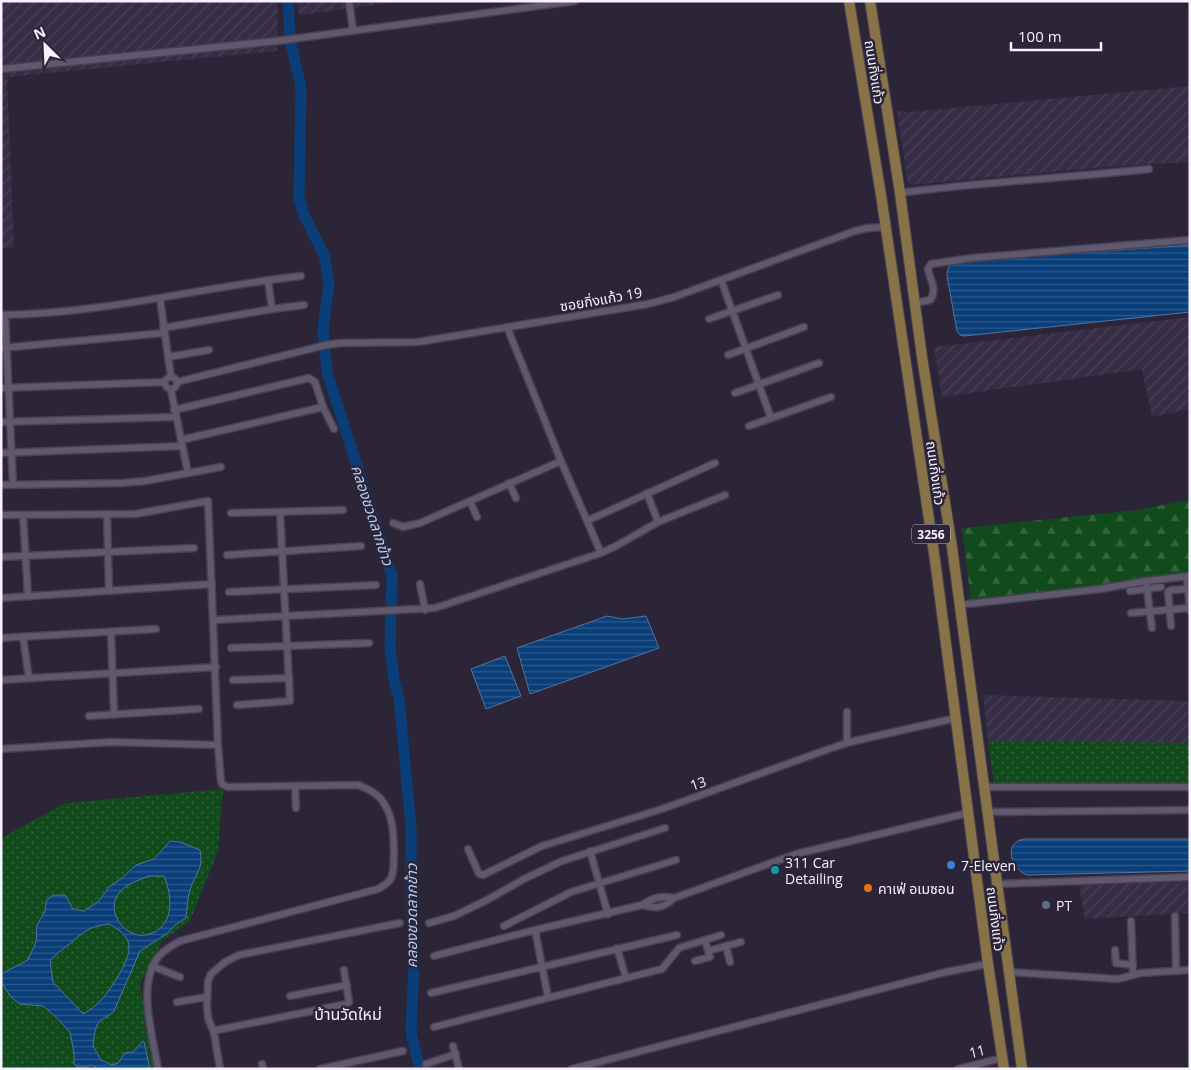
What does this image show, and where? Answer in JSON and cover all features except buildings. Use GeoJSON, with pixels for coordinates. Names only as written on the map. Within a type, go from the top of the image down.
{"type":"FeatureCollection","features":[{"type":"Feature","properties":{"kind":"main road","name":"ถนนกิ่งแก้ว"},"geometry":{"type":"LineString","coordinates":[[849,1],[886,227],[944,626],[988,964],[1003,1063]]}},
{"type":"Feature","properties":{"kind":"main road","name":"ถนนกิ่งแก้ว"},"geometry":{"type":"LineString","coordinates":[[870,1],[952,547],[1022,1069]]}},
{"type":"Feature","properties":{"kind":"street"},"geometry":{"type":"LineString","coordinates":[[348,1],[353,30]]}},
{"type":"Feature","properties":{"kind":"street"},"geometry":{"type":"LineString","coordinates":[[1,68],[277,41],[575,1]]}},
{"type":"Feature","properties":{"kind":"street"},"geometry":{"type":"LineString","coordinates":[[900,192],[1149,170]]}},
{"type":"Feature","properties":{"kind":"street","name":"ซอยกิ่งแก้ว 19"},"geometry":{"type":"LineString","coordinates":[[177,382],[326,345],[340,343],[418,342],[648,304],[674,297],[855,232],[868,228],[886,227]]}},
{"type":"Feature","properties":{"kind":"street"},"geometry":{"type":"LineString","coordinates":[[915,303],[930,300],[934,296],[934,286],[928,269],[932,264],[972,258],[1190,240]]}},
{"type":"Feature","properties":{"kind":"street"},"geometry":{"type":"LineString","coordinates":[[12,484],[11,422],[5,387],[3,315],[87,310],[301,276]]}},
{"type":"Feature","properties":{"kind":"street"},"geometry":{"type":"LineString","coordinates":[[268,280],[272,309]]}},
{"type":"Feature","properties":{"kind":"street"},"geometry":{"type":"LineString","coordinates":[[722,280],[771,418]]}},
{"type":"Feature","properties":{"kind":"street"},"geometry":{"type":"LineString","coordinates":[[709,319],[778,295]]}},
{"type":"Feature","properties":{"kind":"street"},"geometry":{"type":"LineString","coordinates":[[160,299],[171,377],[177,382],[175,388],[171,390]]}},
{"type":"Feature","properties":{"kind":"street"},"geometry":{"type":"LineString","coordinates":[[4,348],[164,330],[272,309],[304,305]]}},
{"type":"Feature","properties":{"kind":"street"},"geometry":{"type":"LineString","coordinates":[[507,327],[561,461],[601,552]]}},
{"type":"Feature","properties":{"kind":"street"},"geometry":{"type":"LineString","coordinates":[[728,355],[804,327]]}},
{"type":"Feature","properties":{"kind":"street"},"geometry":{"type":"LineString","coordinates":[[168,357],[209,350]]}},
{"type":"Feature","properties":{"kind":"street"},"geometry":{"type":"LineString","coordinates":[[736,393],[819,363]]}},
{"type":"Feature","properties":{"kind":"street"},"geometry":{"type":"LineString","coordinates":[[5,387],[165,382],[167,378],[171,377]]}},
{"type":"Feature","properties":{"kind":"street"},"geometry":{"type":"LineString","coordinates":[[1,422],[175,413],[309,378],[315,382],[323,407],[334,429]]}},
{"type":"Feature","properties":{"kind":"street"},"geometry":{"type":"LineString","coordinates":[[165,382],[167,388],[171,390],[188,473]]}},
{"type":"Feature","properties":{"kind":"street"},"geometry":{"type":"LineString","coordinates":[[749,426],[831,397]]}},
{"type":"Feature","properties":{"kind":"street"},"geometry":{"type":"LineString","coordinates":[[1,453],[181,443],[323,407]]}},
{"type":"Feature","properties":{"kind":"street"},"geometry":{"type":"LineString","coordinates":[[393,523],[407,527],[561,461]]}},
{"type":"Feature","properties":{"kind":"street"},"geometry":{"type":"LineString","coordinates":[[591,519],[715,463]]}},
{"type":"Feature","properties":{"kind":"street"},"geometry":{"type":"LineString","coordinates":[[1,485],[122,483],[146,481],[221,467]]}},
{"type":"Feature","properties":{"kind":"street"},"geometry":{"type":"LineString","coordinates":[[509,484],[516,498]]}},
{"type":"Feature","properties":{"kind":"street"},"geometry":{"type":"LineString","coordinates":[[647,493],[658,522]]}},
{"type":"Feature","properties":{"kind":"street"},"geometry":{"type":"LineString","coordinates":[[214,620],[425,610],[444,606],[601,552],[618,545],[658,522],[726,495]]}},
{"type":"Feature","properties":{"kind":"street"},"geometry":{"type":"LineString","coordinates":[[1,515],[135,514],[208,501],[218,745],[222,784],[228,787],[358,785],[381,799],[388,811],[392,824],[393,871],[390,881],[378,889],[180,940],[159,956],[152,966],[146,995],[158,1069]]}},
{"type":"Feature","properties":{"kind":"street"},"geometry":{"type":"LineString","coordinates":[[470,501],[477,517]]}},
{"type":"Feature","properties":{"kind":"street"},"geometry":{"type":"LineString","coordinates":[[231,513],[343,510]]}},
{"type":"Feature","properties":{"kind":"street"},"geometry":{"type":"LineString","coordinates":[[237,705],[290,701],[280,512]]}},
{"type":"Feature","properties":{"kind":"street"},"geometry":{"type":"LineString","coordinates":[[107,514],[109,591]]}},
{"type":"Feature","properties":{"kind":"street"},"geometry":{"type":"LineString","coordinates":[[23,515],[28,596]]}},
{"type":"Feature","properties":{"kind":"street"},"geometry":{"type":"LineString","coordinates":[[227,555],[361,546]]}},
{"type":"Feature","properties":{"kind":"street"},"geometry":{"type":"LineString","coordinates":[[1,557],[194,548]]}},
{"type":"Feature","properties":{"kind":"street"},"geometry":{"type":"LineString","coordinates":[[960,605],[1100,589],[1188,576],[1190,609],[1149,610],[1131,613]]}},
{"type":"Feature","properties":{"kind":"street"},"geometry":{"type":"LineString","coordinates":[[1146,581],[1152,628]]}},
{"type":"Feature","properties":{"kind":"street"},"geometry":{"type":"LineString","coordinates":[[1,598],[212,584]]}},
{"type":"Feature","properties":{"kind":"street"},"geometry":{"type":"LineString","coordinates":[[420,584],[425,610]]}},
{"type":"Feature","properties":{"kind":"street"},"geometry":{"type":"LineString","coordinates":[[229,592],[376,585]]}},
{"type":"Feature","properties":{"kind":"street"},"geometry":{"type":"LineString","coordinates":[[1130,591],[1161,587]]}},
{"type":"Feature","properties":{"kind":"street"},"geometry":{"type":"LineString","coordinates":[[1171,626],[1169,590],[1188,589]]}},
{"type":"Feature","properties":{"kind":"street"},"geometry":{"type":"LineString","coordinates":[[1,638],[156,629]]}},
{"type":"Feature","properties":{"kind":"street"},"geometry":{"type":"LineString","coordinates":[[111,632],[114,714]]}},
{"type":"Feature","properties":{"kind":"street"},"geometry":{"type":"LineString","coordinates":[[23,637],[29,678]]}},
{"type":"Feature","properties":{"kind":"street"},"geometry":{"type":"LineString","coordinates":[[231,648],[369,643]]}},
{"type":"Feature","properties":{"kind":"street"},"geometry":{"type":"LineString","coordinates":[[1,680],[216,667]]}},
{"type":"Feature","properties":{"kind":"street"},"geometry":{"type":"LineString","coordinates":[[233,680],[289,678]]}},
{"type":"Feature","properties":{"kind":"street"},"geometry":{"type":"LineString","coordinates":[[89,716],[199,709]]}},
{"type":"Feature","properties":{"kind":"street"},"geometry":{"type":"LineString","coordinates":[[847,712],[847,743]]}},
{"type":"Feature","properties":{"kind":"street","name":"13"},"geometry":{"type":"LineString","coordinates":[[468,849],[474,867],[479,874],[483,875],[542,846],[662,809],[847,743],[956,718]]}},
{"type":"Feature","properties":{"kind":"street"},"geometry":{"type":"LineString","coordinates":[[1,749],[111,742],[218,745]]}},
{"type":"Feature","properties":{"kind":"street"},"geometry":{"type":"LineString","coordinates":[[295,786],[296,808]]}},
{"type":"Feature","properties":{"kind":"street"},"geometry":{"type":"LineString","coordinates":[[984,787],[1190,787]]}},
{"type":"Feature","properties":{"kind":"street"},"geometry":{"type":"LineString","coordinates":[[987,812],[1190,810]]}},
{"type":"Feature","properties":{"kind":"street"},"geometry":{"type":"LineString","coordinates":[[642,905],[653,908],[667,904],[674,898],[796,854],[968,813]]}},
{"type":"Feature","properties":{"kind":"street"},"geometry":{"type":"LineString","coordinates":[[429,923],[454,916],[549,866],[665,828]]}},
{"type":"Feature","properties":{"kind":"street"},"geometry":{"type":"LineString","coordinates":[[590,851],[608,914]]}},
{"type":"Feature","properties":{"kind":"street"},"geometry":{"type":"LineString","coordinates":[[504,926],[571,892],[676,860]]}},
{"type":"Feature","properties":{"kind":"street"},"geometry":{"type":"LineString","coordinates":[[997,884],[1190,877]]}},
{"type":"Feature","properties":{"kind":"street"},"geometry":{"type":"LineString","coordinates":[[434,956],[642,905],[663,895],[674,898]]}},
{"type":"Feature","properties":{"kind":"street"},"geometry":{"type":"LineString","coordinates":[[1176,916],[1176,970]]}},
{"type":"Feature","properties":{"kind":"street"},"geometry":{"type":"LineString","coordinates":[[1131,921],[1133,974]]}},
{"type":"Feature","properties":{"kind":"street"},"geometry":{"type":"LineString","coordinates":[[220,1069],[214,1032],[208,1018],[207,997],[208,981],[211,974],[225,962],[239,955],[400,923]]}},
{"type":"Feature","properties":{"kind":"street"},"geometry":{"type":"LineString","coordinates":[[535,930],[548,997]]}},
{"type":"Feature","properties":{"kind":"street"},"geometry":{"type":"LineString","coordinates":[[432,992],[676,935]]}},
{"type":"Feature","properties":{"kind":"street"},"geometry":{"type":"LineString","coordinates":[[434,1027],[662,969],[679,948],[721,935]]}},
{"type":"Feature","properties":{"kind":"street"},"geometry":{"type":"LineString","coordinates":[[695,961],[710,956],[705,940]]}},
{"type":"Feature","properties":{"kind":"street"},"geometry":{"type":"LineString","coordinates":[[708,951],[741,942]]}},
{"type":"Feature","properties":{"kind":"street"},"geometry":{"type":"LineString","coordinates":[[726,946],[730,962]]}},
{"type":"Feature","properties":{"kind":"street"},"geometry":{"type":"LineString","coordinates":[[617,948],[626,978]]}},
{"type":"Feature","properties":{"kind":"street"},"geometry":{"type":"LineString","coordinates":[[1115,950],[1116,963],[1133,965]]}},
{"type":"Feature","properties":{"kind":"street"},"geometry":{"type":"LineString","coordinates":[[572,1069],[946,972],[988,964]]}},
{"type":"Feature","properties":{"kind":"street"},"geometry":{"type":"LineString","coordinates":[[152,966],[180,977]]}},
{"type":"Feature","properties":{"kind":"street"},"geometry":{"type":"LineString","coordinates":[[214,1032],[347,1004],[349,1002],[344,970]]}},
{"type":"Feature","properties":{"kind":"street"},"geometry":{"type":"LineString","coordinates":[[1009,972],[1118,978],[1141,972],[1190,970]]}},
{"type":"Feature","properties":{"kind":"street"},"geometry":{"type":"LineString","coordinates":[[290,996],[347,985]]}},
{"type":"Feature","properties":{"kind":"street"},"geometry":{"type":"LineString","coordinates":[[177,1002],[207,997]]}},
{"type":"Feature","properties":{"kind":"street"},"geometry":{"type":"LineString","coordinates":[[453,1046],[459,1069]]}},
{"type":"Feature","properties":{"kind":"street"},"geometry":{"type":"LineString","coordinates":[[320,1069],[403,1050]]}},
{"type":"Feature","properties":{"kind":"street"},"geometry":{"type":"LineString","coordinates":[[426,1064],[456,1054]]}},
{"type":"Feature","properties":{"kind":"street","name":"11"},"geometry":{"type":"LineString","coordinates":[[958,1069],[1003,1063]]}},
{"type":"Feature","properties":{"kind":"shaded area"},"geometry":{"type":"Polygon","coordinates":[[[1,1],[278,1],[277,51],[7,77],[14,248],[1,249],[1,1]]]}},
{"type":"Feature","properties":{"kind":"shaded area"},"geometry":{"type":"Polygon","coordinates":[[[297,1],[403,1],[299,15],[297,1]]]}},
{"type":"Feature","properties":{"kind":"shaded area"},"geometry":{"type":"Polygon","coordinates":[[[1190,86],[1190,162],[1117,166],[908,185],[897,111],[910,112],[1190,86]]]}},
{"type":"Feature","properties":{"kind":"shaded area"},"geometry":{"type":"Polygon","coordinates":[[[1190,317],[1190,409],[1152,417],[1142,369],[942,397],[934,347],[1190,317]]]}},
{"type":"Feature","properties":{"kind":"shaded area"},"geometry":{"type":"Polygon","coordinates":[[[983,695],[1190,701],[1190,744],[988,741],[983,695]]]}},
{"type":"Feature","properties":{"kind":"shaded area"},"geometry":{"type":"Polygon","coordinates":[[[1190,882],[1190,913],[1085,919],[1079,885],[1190,882]]]}},
{"type":"Feature","properties":{"kind":"green space"},"geometry":{"type":"Polygon","coordinates":[[[1190,500],[1190,572],[971,601],[962,528],[1136,510],[1190,500]]]}},
{"type":"Feature","properties":{"kind":"green space"},"geometry":{"type":"Polygon","coordinates":[[[988,741],[1190,743],[1190,784],[994,785],[988,741]]]}},
{"type":"Feature","properties":{"kind":"green space"},"geometry":{"type":"Polygon","coordinates":[[[223,789],[218,851],[190,921],[162,941],[140,984],[154,1069],[1,1069],[1,838],[66,803],[223,789]]]}},
{"type":"Feature","properties":{"kind":"water"},"geometry":{"type":"Polygon","coordinates":[[[1190,245],[1190,312],[964,336],[960,335],[957,331],[947,276],[948,268],[954,263],[1190,245]]]}},
{"type":"Feature","properties":{"kind":"water"},"geometry":{"type":"Polygon","coordinates":[[[607,616],[623,619],[646,616],[659,648],[530,694],[517,648],[607,616]]]}},
{"type":"Feature","properties":{"kind":"water"},"geometry":{"type":"Polygon","coordinates":[[[505,656],[521,696],[486,709],[471,669],[505,656]]]}},
{"type":"Feature","properties":{"kind":"water"},"geometry":{"type":"Polygon","coordinates":[[[1024,839],[1190,839],[1190,871],[1027,875],[1017,868],[1011,851],[1017,841],[1024,839]]]}},
{"type":"Feature","properties":{"kind":"water"},"geometry":{"type":"Polygon","coordinates":[[[170,841],[180,842],[200,850],[200,867],[189,893],[186,918],[175,925],[168,933],[140,951],[114,1011],[100,1021],[97,1026],[93,1046],[101,1060],[112,1065],[118,1063],[125,1053],[133,1052],[143,1041],[150,1069],[77,1067],[74,1063],[70,1032],[43,1006],[20,1004],[10,996],[1,981],[1,974],[28,960],[36,942],[36,928],[44,913],[46,901],[53,895],[65,895],[73,909],[84,911],[99,901],[109,887],[136,865],[154,859],[170,841]],[[149,876],[125,887],[115,900],[114,908],[119,922],[124,928],[137,935],[155,932],[162,927],[167,920],[169,912],[169,893],[164,876],[149,876]],[[109,924],[96,926],[86,931],[50,961],[53,982],[83,1014],[100,1001],[115,982],[128,953],[127,939],[119,930],[109,924]]]}},
{"type":"Feature","properties":{"kind":"waterway","name":"คลองชวดลากข้าว"},"geometry":{"type":"LineString","coordinates":[[288,1],[290,39],[301,88],[299,199],[304,215],[324,255],[329,283],[323,330],[327,372],[392,576],[390,647],[394,679],[399,699],[411,826],[411,898],[414,963],[411,1032],[420,1069]]}},
{"type":"Feature","properties":{"kind":"place","name":"7-Eleven"},"geometry":{"type":"Point","coordinates":[951,865]}},
{"type":"Feature","properties":{"kind":"place","name":"311 Car Detailing"},"geometry":{"type":"Point","coordinates":[775,870]}},
{"type":"Feature","properties":{"kind":"place","name":"คาเฟ่ อเมซอน"},"geometry":{"type":"Point","coordinates":[868,888]}},
{"type":"Feature","properties":{"kind":"place","name":"PT"},"geometry":{"type":"Point","coordinates":[1046,905]}},
{"type":"Feature","properties":{"kind":"district","name":"บ้านวัดใหม่"},"geometry":{"type":"Point","coordinates":[348,1014]}}]}
